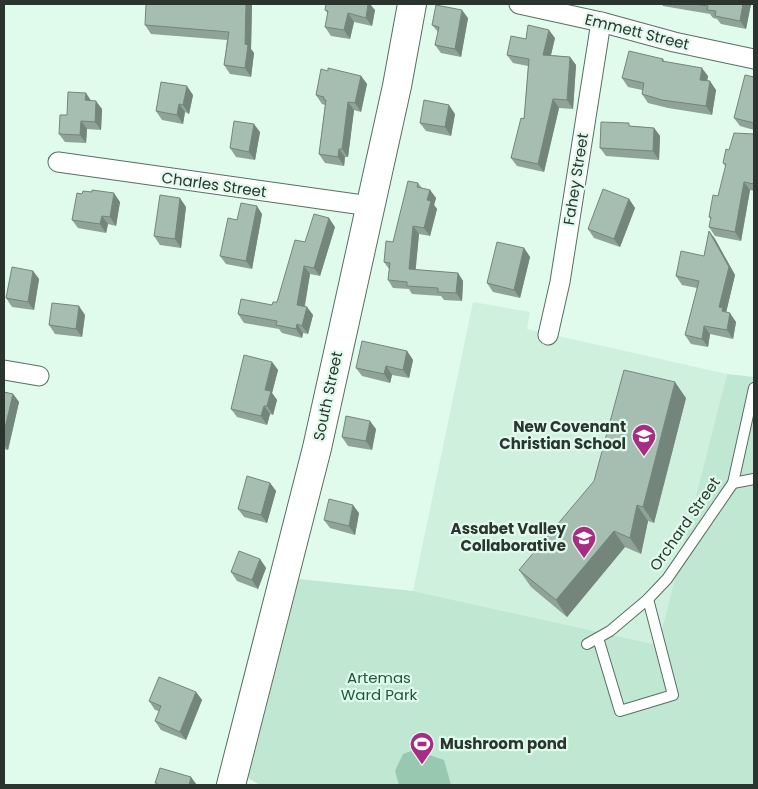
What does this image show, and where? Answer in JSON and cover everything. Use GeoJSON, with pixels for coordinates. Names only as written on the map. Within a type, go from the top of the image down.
{"type":"FeatureCollection","features":[{"type":"Feature","properties":{"kind":"main road","name":"South Street"},"geometry":{"type":"LineString","coordinates":[[231,785],[317,448],[397,86],[412,4]]}},
{"type":"Feature","properties":{"kind":"street","name":"Emmett Street"},"geometry":{"type":"LineString","coordinates":[[519,4],[601,22],[674,42],[754,59]]}},
{"type":"Feature","properties":{"kind":"street","name":"Fahey Street"},"geometry":{"type":"LineString","coordinates":[[548,335],[560,282],[601,22]]}},
{"type":"Feature","properties":{"kind":"street","name":"Charles Street"},"geometry":{"type":"LineString","coordinates":[[58,162],[370,206]]}},
{"type":"Feature","properties":{"kind":"street"},"geometry":{"type":"LineString","coordinates":[[4,370],[39,376]]}},
{"type":"Feature","properties":{"kind":"lane","name":"Orchard Street"},"geometry":{"type":"LineString","coordinates":[[588,644],[610,630],[667,579],[733,483],[754,388]]}},
{"type":"Feature","properties":{"kind":"lane"},"geometry":{"type":"LineString","coordinates":[[733,483],[754,478]]}},
{"type":"Feature","properties":{"kind":"lane"},"geometry":{"type":"LineString","coordinates":[[598,638],[620,712],[673,695],[648,598]]}},
{"type":"Feature","properties":{"kind":"shaded area"},"geometry":{"type":"Polygon","coordinates":[[[473,302],[530,312],[527,329],[727,374],[658,645],[413,591],[473,302]]]}},
{"type":"Feature","properties":{"kind":"shaded area","name":"Mushroom pond"},"geometry":{"type":"Polygon","coordinates":[[[414,750],[444,760],[451,785],[399,785],[395,771],[403,754],[414,750]]]}},
{"type":"Feature","properties":{"kind":"green space","name":"Artemas Ward Park"},"geometry":{"type":"Polygon","coordinates":[[[727,374],[754,377],[754,785],[260,785],[248,778],[299,579],[413,591],[658,645],[727,374]]]}},
{"type":"Feature","properties":{"kind":"building"},"geometry":{"type":"Polygon","coordinates":[[[146,4],[246,4],[245,44],[248,45],[245,68],[224,65],[229,32],[145,25],[146,4]]]}},
{"type":"Feature","properties":{"kind":"building"},"geometry":{"type":"Polygon","coordinates":[[[326,4],[368,4],[366,18],[348,13],[344,30],[325,27],[328,11],[325,10],[326,4]]]}},
{"type":"Feature","properties":{"kind":"building"},"geometry":{"type":"Polygon","coordinates":[[[693,4],[743,4],[740,21],[715,16],[716,11],[707,10],[708,6],[693,4]]]}},
{"type":"Feature","properties":{"kind":"building"},"geometry":{"type":"Polygon","coordinates":[[[436,5],[462,10],[455,49],[435,45],[439,27],[432,25],[436,5]]]}},
{"type":"Feature","properties":{"kind":"building"},"geometry":{"type":"Polygon","coordinates":[[[528,25],[549,30],[543,55],[570,57],[567,100],[553,99],[538,164],[511,158],[521,118],[524,119],[529,59],[507,55],[511,36],[526,39],[528,25]]]}},
{"type":"Feature","properties":{"kind":"building"},"geometry":{"type":"Polygon","coordinates":[[[629,51],[663,59],[662,61],[702,68],[700,80],[710,81],[706,106],[662,100],[642,94],[644,83],[622,78],[629,51]]]}},
{"type":"Feature","properties":{"kind":"building"},"geometry":{"type":"Polygon","coordinates":[[[328,68],[361,76],[355,103],[348,102],[342,149],[339,149],[338,157],[319,154],[326,100],[324,100],[324,97],[316,95],[321,69],[328,71],[328,68]]]}},
{"type":"Feature","properties":{"kind":"building"},"geometry":{"type":"Polygon","coordinates":[[[745,75],[754,77],[754,123],[734,118],[745,75]]]}},
{"type":"Feature","properties":{"kind":"building"},"geometry":{"type":"Polygon","coordinates":[[[161,82],[187,86],[183,105],[179,104],[177,115],[156,111],[161,82]]]}},
{"type":"Feature","properties":{"kind":"building"},"geometry":{"type":"Polygon","coordinates":[[[68,92],[86,93],[85,100],[96,101],[95,122],[81,121],[80,135],[59,134],[60,115],[67,115],[68,92]]]}},
{"type":"Feature","properties":{"kind":"building"},"geometry":{"type":"Polygon","coordinates":[[[424,100],[449,105],[445,127],[420,123],[424,100]]]}},
{"type":"Feature","properties":{"kind":"building"},"geometry":{"type":"Polygon","coordinates":[[[234,121],[254,124],[249,152],[230,148],[234,121]]]}},
{"type":"Feature","properties":{"kind":"building"},"geometry":{"type":"Polygon","coordinates":[[[601,122],[629,123],[629,126],[654,128],[653,151],[600,148],[601,122]]]}},
{"type":"Feature","properties":{"kind":"building"},"geometry":{"type":"Polygon","coordinates":[[[734,133],[754,134],[754,184],[744,182],[735,232],[709,227],[713,195],[718,196],[726,164],[723,163],[726,149],[729,150],[734,133]]]}},
{"type":"Feature","properties":{"kind":"building"},"geometry":{"type":"Polygon","coordinates":[[[408,181],[418,183],[417,187],[430,190],[427,200],[431,201],[424,228],[413,226],[409,269],[458,273],[456,293],[438,292],[438,288],[407,286],[407,282],[388,280],[390,263],[384,262],[386,241],[393,242],[408,181]]]}},
{"type":"Feature","properties":{"kind":"building"},"geometry":{"type":"Polygon","coordinates":[[[603,189],[629,199],[614,239],[588,229],[603,189]]]}},
{"type":"Feature","properties":{"kind":"building"},"geometry":{"type":"Polygon","coordinates":[[[92,190],[114,193],[110,217],[102,216],[100,224],[72,220],[77,193],[82,194],[83,191],[92,192],[92,190]]]}},
{"type":"Feature","properties":{"kind":"building"},"geometry":{"type":"Polygon","coordinates":[[[160,195],[180,198],[175,239],[154,236],[160,195]]]}},
{"type":"Feature","properties":{"kind":"building"},"geometry":{"type":"Polygon","coordinates":[[[241,203],[257,206],[246,261],[220,256],[228,218],[237,220],[241,203]]]}},
{"type":"Feature","properties":{"kind":"building"},"geometry":{"type":"Polygon","coordinates":[[[314,214],[329,218],[314,268],[304,266],[297,305],[307,307],[302,326],[297,324],[296,329],[276,325],[277,321],[238,314],[241,299],[272,305],[273,302],[277,302],[295,240],[305,242],[314,214]]]}},
{"type":"Feature","properties":{"kind":"building"},"geometry":{"type":"Polygon","coordinates":[[[709,231],[729,267],[719,307],[723,308],[722,311],[730,313],[727,330],[704,326],[702,339],[685,335],[699,281],[676,276],[681,251],[704,256],[709,231]]]}},
{"type":"Feature","properties":{"kind":"building"},"geometry":{"type":"Polygon","coordinates":[[[497,242],[524,248],[514,290],[487,283],[497,242]]]}},
{"type":"Feature","properties":{"kind":"building"},"geometry":{"type":"Polygon","coordinates":[[[12,267],[33,271],[28,302],[6,298],[12,267]]]}},
{"type":"Feature","properties":{"kind":"building"},"geometry":{"type":"Polygon","coordinates":[[[52,303],[79,306],[76,329],[49,325],[52,303]]]}},
{"type":"Feature","properties":{"kind":"building"},"geometry":{"type":"Polygon","coordinates":[[[362,341],[407,351],[403,370],[386,366],[384,374],[356,368],[362,341]]]}},
{"type":"Feature","properties":{"kind":"building"},"geometry":{"type":"Polygon","coordinates":[[[244,355],[272,362],[265,390],[271,391],[267,406],[264,406],[261,416],[231,409],[244,355]]]}},
{"type":"Feature","properties":{"kind":"building"},"geometry":{"type":"Polygon","coordinates":[[[624,370],[675,382],[643,507],[637,505],[630,538],[614,531],[556,600],[519,570],[594,481],[624,370]]]}},
{"type":"Feature","properties":{"kind":"building"},"geometry":{"type":"Polygon","coordinates":[[[4,392],[13,394],[4,432],[4,392]]]}},
{"type":"Feature","properties":{"kind":"building"},"geometry":{"type":"Polygon","coordinates":[[[346,416],[370,421],[366,441],[342,437],[346,416]]]}},
{"type":"Feature","properties":{"kind":"building"},"geometry":{"type":"Polygon","coordinates":[[[247,476],[270,483],[261,515],[238,509],[247,476]]]}},
{"type":"Feature","properties":{"kind":"building"},"geometry":{"type":"Polygon","coordinates":[[[329,499],[353,505],[349,526],[324,520],[329,499]]]}},
{"type":"Feature","properties":{"kind":"building"},"geometry":{"type":"Polygon","coordinates":[[[239,551],[260,559],[252,580],[231,572],[239,551]]]}},
{"type":"Feature","properties":{"kind":"building"},"geometry":{"type":"Polygon","coordinates":[[[159,677],[196,692],[180,732],[155,721],[161,706],[149,701],[159,677]]]}},
{"type":"Feature","properties":{"kind":"building"},"geometry":{"type":"Polygon","coordinates":[[[160,768],[191,777],[189,785],[156,785],[160,768]]]}},
{"type":"Feature","properties":{"kind":"place","name":"New Covenant Christian School"},"geometry":{"type":"Point","coordinates":[644,457]}},
{"type":"Feature","properties":{"kind":"place","name":"Assabet Valley Collaborative"},"geometry":{"type":"Point","coordinates":[584,559]}},
{"type":"Feature","properties":{"kind":"place","name":"Mushroom pond"},"geometry":{"type":"Point","coordinates":[422,765]}}]}
